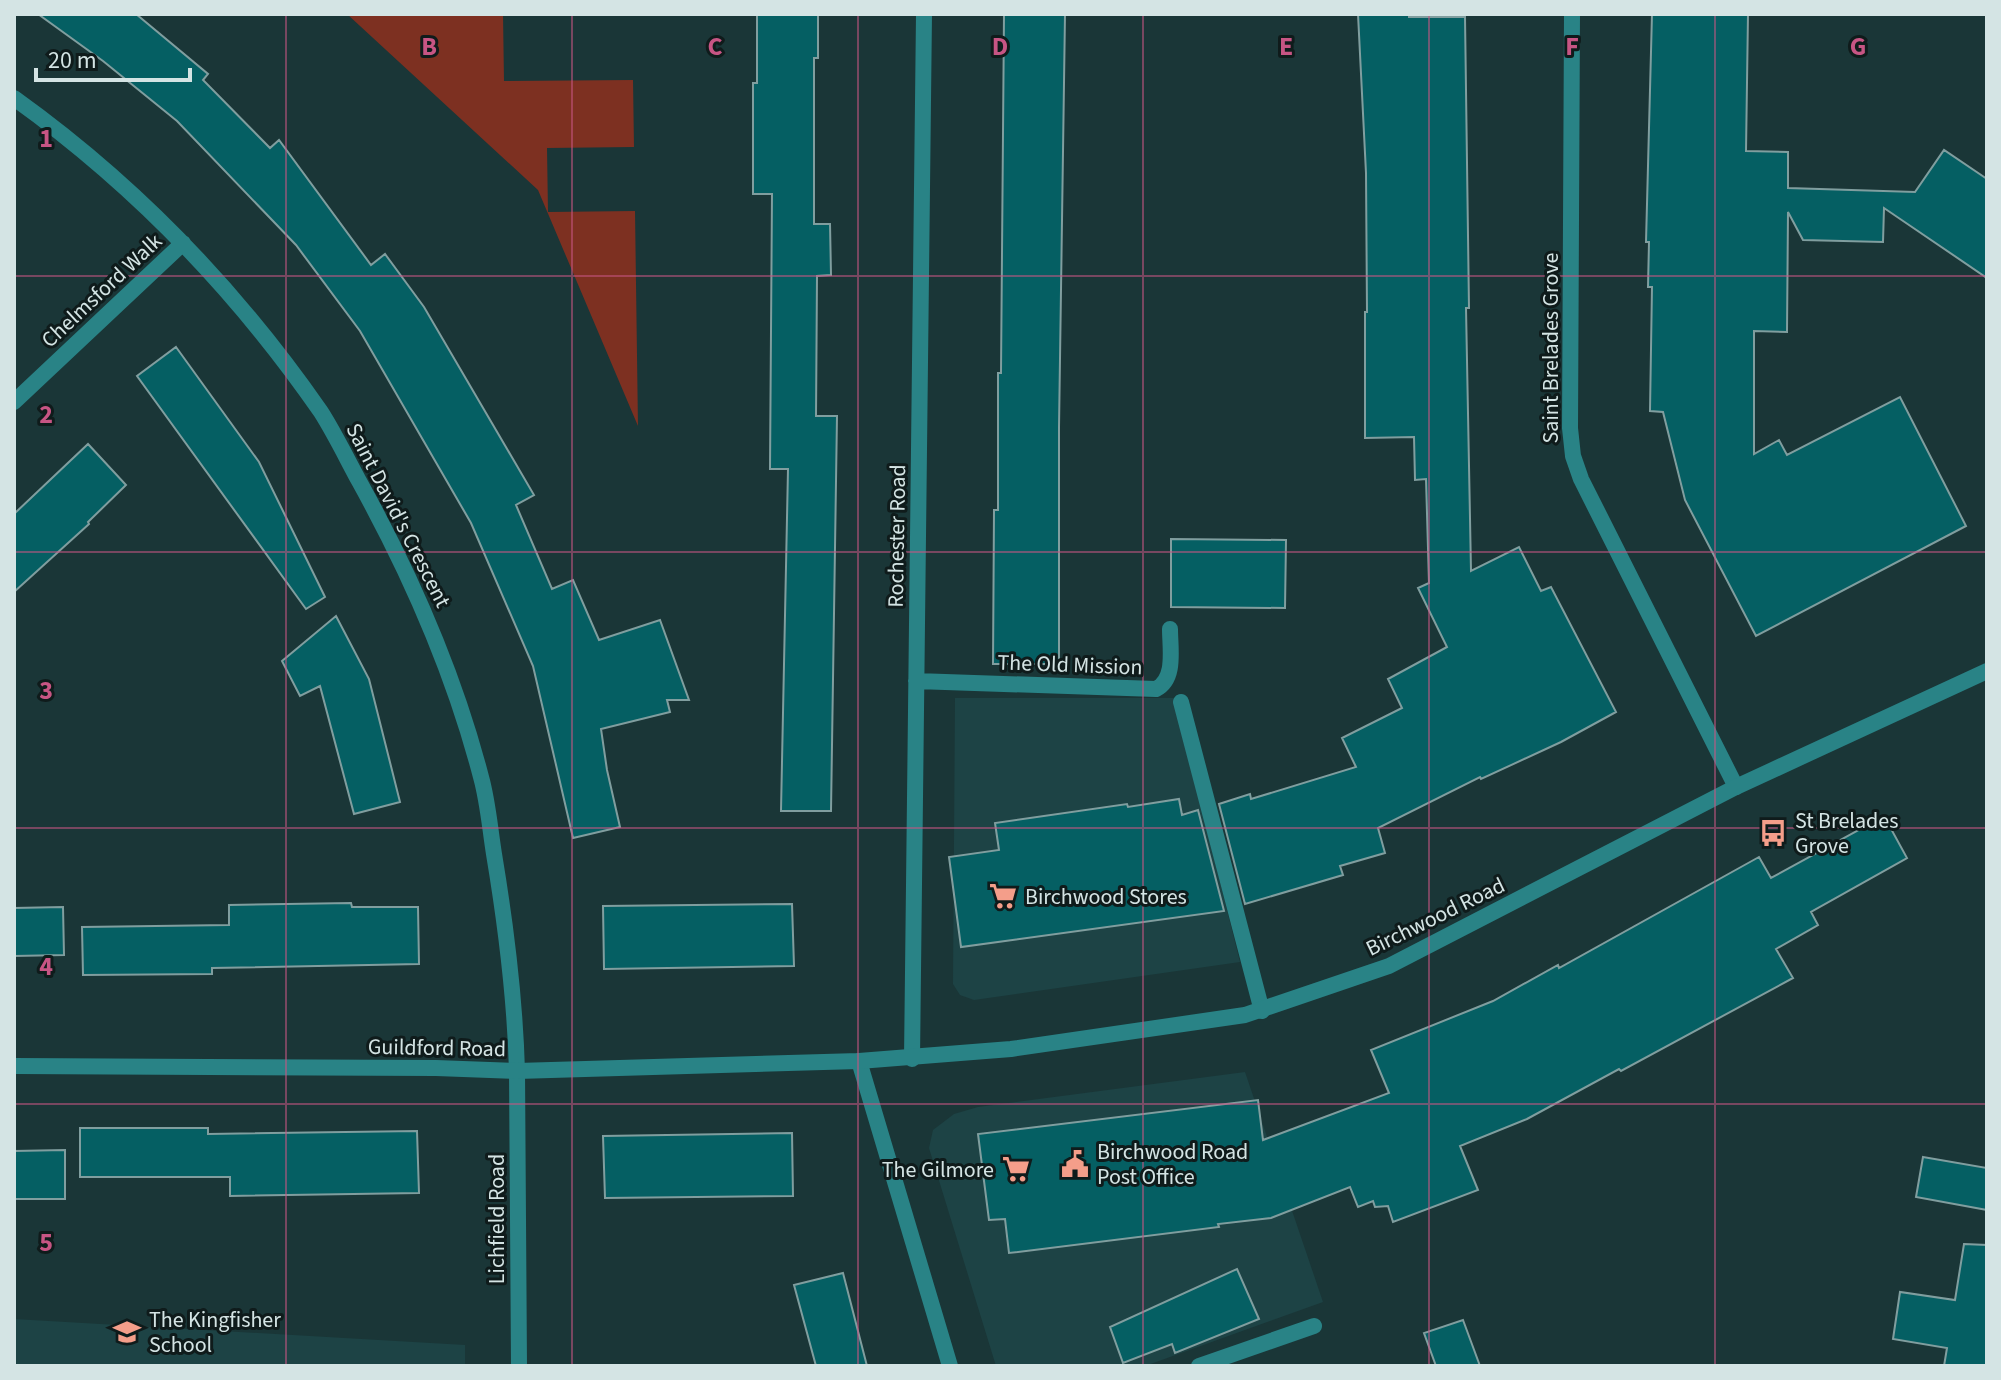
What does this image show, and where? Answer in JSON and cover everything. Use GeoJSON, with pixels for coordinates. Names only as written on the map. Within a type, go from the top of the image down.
{"type":"FeatureCollection","features":[{"type":"Feature","properties":{"kind":"street","name":"Rochester Road"},"geometry":{"type":"LineString","coordinates":[[912,1059],[924,14]]}},
{"type":"Feature","properties":{"kind":"street","name":"Saint Brelades Grove"},"geometry":{"type":"LineString","coordinates":[[1572,14],[1570,428],[1573,456],[1581,479],[1736,787]]}},
{"type":"Feature","properties":{"kind":"street","name":"Saint David's Crescent"},"geometry":{"type":"LineString","coordinates":[[14,98],[120,181],[183,243],[249,318],[322,414],[380,519],[436,638],[482,780],[505,919],[517,1071]]}},
{"type":"Feature","properties":{"kind":"street","name":"Chelmsford Walk"},"geometry":{"type":"LineString","coordinates":[[14,402],[183,243]]}},
{"type":"Feature","properties":{"kind":"street","name":"The Old Mission"},"geometry":{"type":"LineString","coordinates":[[916,681],[1156,689],[1166,681],[1170,671],[1170,629]]}},
{"type":"Feature","properties":{"kind":"street","name":"Birchwood Road"},"geometry":{"type":"LineString","coordinates":[[859,1061],[1011,1049],[1262,1011],[1389,966],[1736,787],[1987,671]]}},
{"type":"Feature","properties":{"kind":"street"},"geometry":{"type":"LineString","coordinates":[[1181,702],[1262,1011]]}},
{"type":"Feature","properties":{"kind":"street","name":"Guildford Road"},"geometry":{"type":"LineString","coordinates":[[14,1066],[517,1071],[859,1061]]}},
{"type":"Feature","properties":{"kind":"street"},"geometry":{"type":"LineString","coordinates":[[859,1061],[950,1366]]}},
{"type":"Feature","properties":{"kind":"street","name":"Lichfield Road"},"geometry":{"type":"LineString","coordinates":[[517,1071],[519,1366]]}},
{"type":"Feature","properties":{"kind":"street"},"geometry":{"type":"LineString","coordinates":[[1199,1366],[1314,1326]]}},
{"type":"Feature","properties":{"kind":"shaded area"},"geometry":{"type":"Polygon","coordinates":[[[347,14],[503,14],[504,81],[633,80],[634,147],[547,148],[548,212],[635,211],[638,426],[538,190],[347,14]]]}},
{"type":"Feature","properties":{"kind":"shaded area"},"geometry":{"type":"Polygon","coordinates":[[[955,698],[1174,698],[1240,962],[974,1000],[960,995],[953,984],[955,698]]]}},
{"type":"Feature","properties":{"kind":"shaded area"},"geometry":{"type":"Polygon","coordinates":[[[1245,1072],[1323,1302],[1145,1366],[996,1366],[929,1148],[933,1130],[954,1114],[978,1107],[1245,1072]]]}},
{"type":"Feature","properties":{"kind":"shaded area","name":"The Kingfisher School"},"geometry":{"type":"Polygon","coordinates":[[[14,1319],[465,1345],[465,1366],[14,1366],[14,1319]]]}},
{"type":"Feature","properties":{"kind":"building"},"geometry":{"type":"Polygon","coordinates":[[[38,14],[136,14],[208,74],[203,80],[270,148],[279,140],[371,265],[385,254],[424,307],[534,495],[516,505],[552,589],[573,580],[599,640],[660,620],[689,700],[667,700],[670,712],[601,729],[620,827],[573,838],[533,666],[471,523],[360,331],[296,245],[177,121],[103,61],[38,14]]]}},
{"type":"Feature","properties":{"kind":"building"},"geometry":{"type":"Polygon","coordinates":[[[757,14],[818,14],[818,58],[814,58],[814,224],[830,224],[831,275],[817,276],[816,416],[837,416],[831,811],[781,811],[788,469],[770,469],[772,194],[753,194],[753,83],[757,83],[757,14]]]}},
{"type":"Feature","properties":{"kind":"building"},"geometry":{"type":"Polygon","coordinates":[[[1004,14],[1065,14],[1059,664],[993,664],[994,510],[998,510],[998,373],[1001,373],[1004,14]]]}},
{"type":"Feature","properties":{"kind":"building"},"geometry":{"type":"Polygon","coordinates":[[[1358,14],[1465,17],[1471,571],[1519,547],[1541,591],[1551,587],[1616,712],[1561,742],[1480,777],[1378,828],[1385,853],[1340,866],[1343,875],[1245,904],[1219,804],[1250,794],[1251,799],[1356,767],[1342,738],[1402,708],[1388,679],[1447,647],[1418,588],[1429,583],[1426,479],[1415,480],[1414,437],[1365,438],[1366,173],[1358,14]]]}},
{"type":"Feature","properties":{"kind":"building"},"geometry":{"type":"Polygon","coordinates":[[[1652,14],[1748,14],[1746,151],[1788,152],[1788,188],[1915,192],[1944,150],[1987,179],[1987,278],[1884,208],[1883,242],[1803,240],[1788,212],[1787,332],[1754,331],[1754,454],[1779,440],[1787,455],[1900,397],[1966,526],[1756,636],[1685,500],[1663,412],[1650,411],[1652,287],[1648,287],[1649,242],[1646,242],[1652,14]]]}},
{"type":"Feature","properties":{"kind":"building"},"geometry":{"type":"Polygon","coordinates":[[[176,347],[259,462],[325,597],[306,609],[137,376],[176,347]]]}},
{"type":"Feature","properties":{"kind":"building"},"geometry":{"type":"Polygon","coordinates":[[[88,444],[126,485],[89,524],[14,592],[14,514],[88,444]]]}},
{"type":"Feature","properties":{"kind":"building"},"geometry":{"type":"Polygon","coordinates":[[[1171,539],[1286,540],[1285,608],[1171,607],[1171,539]]]}},
{"type":"Feature","properties":{"kind":"building"},"geometry":{"type":"Polygon","coordinates":[[[336,616],[369,679],[400,802],[354,814],[320,686],[300,696],[282,661],[336,616]]]}},
{"type":"Feature","properties":{"kind":"building"},"geometry":{"type":"Polygon","coordinates":[[[1179,799],[1182,815],[1198,810],[1224,911],[961,947],[949,857],[999,850],[995,823],[1179,799]]]}},
{"type":"Feature","properties":{"kind":"building"},"geometry":{"type":"Polygon","coordinates":[[[1884,816],[1907,858],[1811,912],[1818,925],[1776,949],[1793,978],[1527,1119],[1460,1146],[1478,1190],[1393,1222],[1388,1206],[1375,1207],[1373,1201],[1358,1207],[1350,1187],[1271,1218],[1009,1253],[1005,1219],[989,1220],[978,1134],[1258,1100],[1263,1140],[1389,1093],[1371,1050],[1493,1001],[1558,965],[1559,968],[1759,857],[1771,878],[1884,816]]]}},
{"type":"Feature","properties":{"kind":"building"},"geometry":{"type":"Polygon","coordinates":[[[351,903],[352,907],[418,907],[419,964],[212,968],[212,974],[83,975],[82,927],[229,925],[229,905],[351,903]]]}},
{"type":"Feature","properties":{"kind":"building"},"geometry":{"type":"Polygon","coordinates":[[[792,904],[794,966],[604,969],[603,906],[792,904]]]}},
{"type":"Feature","properties":{"kind":"building"},"geometry":{"type":"Polygon","coordinates":[[[63,907],[64,955],[14,956],[14,908],[63,907]]]}},
{"type":"Feature","properties":{"kind":"building"},"geometry":{"type":"Polygon","coordinates":[[[80,1128],[208,1128],[208,1134],[417,1131],[419,1193],[230,1196],[230,1177],[80,1177],[80,1128]]]}},
{"type":"Feature","properties":{"kind":"building"},"geometry":{"type":"Polygon","coordinates":[[[792,1133],[793,1196],[605,1198],[603,1136],[792,1133]]]}},
{"type":"Feature","properties":{"kind":"building"},"geometry":{"type":"Polygon","coordinates":[[[65,1150],[65,1199],[14,1199],[14,1151],[65,1150]]]}},
{"type":"Feature","properties":{"kind":"building"},"geometry":{"type":"Polygon","coordinates":[[[1923,1157],[1987,1168],[1987,1210],[1916,1197],[1923,1157]]]}},
{"type":"Feature","properties":{"kind":"building"},"geometry":{"type":"Polygon","coordinates":[[[1964,1244],[1987,1245],[1987,1366],[1944,1366],[1947,1348],[1893,1339],[1900,1292],[1955,1300],[1964,1244]]]}},
{"type":"Feature","properties":{"kind":"building"},"geometry":{"type":"Polygon","coordinates":[[[1237,1269],[1259,1319],[1175,1353],[1172,1344],[1123,1363],[1110,1327],[1237,1269]]]}},
{"type":"Feature","properties":{"kind":"building"},"geometry":{"type":"Polygon","coordinates":[[[843,1273],[867,1366],[816,1366],[794,1285],[843,1273]]]}},
{"type":"Feature","properties":{"kind":"building"},"geometry":{"type":"Polygon","coordinates":[[[1463,1320],[1480,1366],[1436,1366],[1424,1333],[1463,1320]]]}},
{"type":"Feature","properties":{"kind":"place","name":"St Brelades Grove"},"geometry":{"type":"Point","coordinates":[1773,833]}},
{"type":"Feature","properties":{"kind":"place","name":"Birchwood Stores"},"geometry":{"type":"Point","coordinates":[1003,896]}},
{"type":"Feature","properties":{"kind":"place","name":"Birchwood Road Post Office"},"geometry":{"type":"Point","coordinates":[1075,1164]}},
{"type":"Feature","properties":{"kind":"place","name":"The Gilmore"},"geometry":{"type":"Point","coordinates":[1016,1169]}},
{"type":"Feature","properties":{"kind":"place","name":"The Kingfisher School"},"geometry":{"type":"Point","coordinates":[127,1332]}}]}
